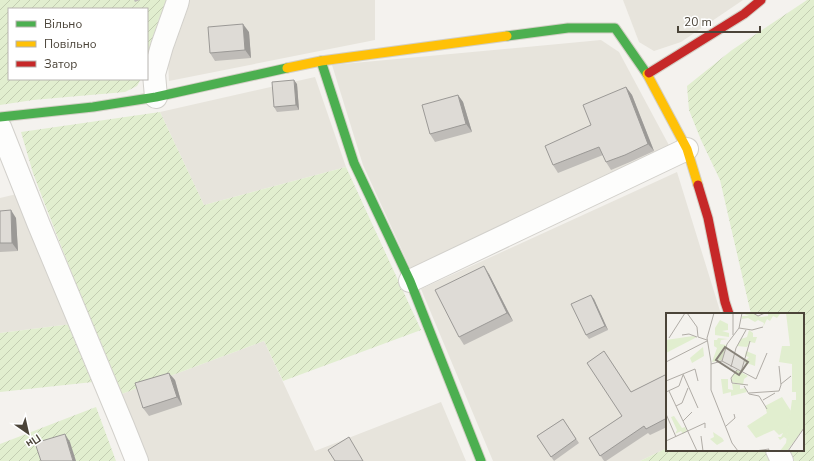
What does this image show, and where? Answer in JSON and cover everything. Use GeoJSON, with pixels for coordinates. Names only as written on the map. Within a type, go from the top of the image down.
{"type":"FeatureCollection","features":[{"type":"Feature","properties":{"kind":"street"},"geometry":{"type":"LineString","coordinates":[[156,97],[154,74],[162,46],[178,4],[178,0]]}},
{"type":"Feature","properties":{"kind":"street"},"geometry":{"type":"LineString","coordinates":[[647,74],[744,14],[761,0]]}},
{"type":"Feature","properties":{"kind":"street"},"geometry":{"type":"LineString","coordinates":[[0,117],[93,107],[156,97],[321,61],[568,28],[615,28],[647,74],[687,149],[708,218],[724,302],[729,313]]}},
{"type":"Feature","properties":{"kind":"street"},"geometry":{"type":"LineString","coordinates":[[321,61],[354,163],[410,281],[481,461]]}},
{"type":"Feature","properties":{"kind":"street"},"geometry":{"type":"LineString","coordinates":[[0,127],[39,225],[124,426],[137,461]]}},
{"type":"Feature","properties":{"kind":"street"},"geometry":{"type":"LineString","coordinates":[[410,281],[687,149]]}},
{"type":"Feature","properties":{"kind":"street"},"geometry":{"type":"LineString","coordinates":[[777,451],[782,461]]}},
{"type":"Feature","properties":{"kind":"shaded area"},"geometry":{"type":"Polygon","coordinates":[[[185,0],[375,0],[375,40],[169,81],[168,62],[185,0]]]}},
{"type":"Feature","properties":{"kind":"shaded area"},"geometry":{"type":"Polygon","coordinates":[[[623,0],[743,0],[681,42],[654,51],[639,42],[623,0]]]}},
{"type":"Feature","properties":{"kind":"shaded area"},"geometry":{"type":"Polygon","coordinates":[[[601,40],[619,52],[671,149],[412,272],[363,165],[332,65],[601,40]]]}},
{"type":"Feature","properties":{"kind":"shaded area"},"geometry":{"type":"Polygon","coordinates":[[[315,77],[346,167],[204,205],[160,112],[315,77]]]}},
{"type":"Feature","properties":{"kind":"shaded area"},"geometry":{"type":"Polygon","coordinates":[[[677,172],[721,313],[666,313],[666,448],[640,461],[493,461],[421,289],[677,172]]]}},
{"type":"Feature","properties":{"kind":"shaded area"},"geometry":{"type":"Polygon","coordinates":[[[21,193],[72,324],[0,333],[0,198],[21,193]]]}},
{"type":"Feature","properties":{"kind":"shaded area"},"geometry":{"type":"Polygon","coordinates":[[[264,341],[315,451],[441,402],[466,461],[145,461],[119,395],[264,341]]]}},
{"type":"Feature","properties":{"kind":"green space"},"geometry":{"type":"Polygon","coordinates":[[[0,0],[167,0],[148,62],[148,8],[8,8],[8,80],[140,80],[137,86],[125,92],[33,100],[0,105],[0,0]]]}},
{"type":"Feature","properties":{"kind":"green space"},"geometry":{"type":"Polygon","coordinates":[[[807,0],[814,0],[814,461],[794,461],[790,451],[804,451],[804,313],[751,313],[720,180],[689,110],[687,86],[732,50],[807,0]]]}},
{"type":"Feature","properties":{"kind":"green space"},"geometry":{"type":"Polygon","coordinates":[[[160,112],[204,205],[346,167],[421,330],[283,381],[264,341],[119,395],[33,173],[21,132],[160,112]]]}},
{"type":"Feature","properties":{"kind":"green space"},"geometry":{"type":"Polygon","coordinates":[[[72,324],[93,382],[0,392],[0,333],[72,324]]]}},
{"type":"Feature","properties":{"kind":"green space"},"geometry":{"type":"Polygon","coordinates":[[[96,407],[116,461],[0,461],[0,444],[96,407]]]}},
{"type":"Feature","properties":{"kind":"green space"},"geometry":{"type":"Polygon","coordinates":[[[666,448],[666,451],[766,451],[770,461],[640,461],[666,448]]]}},
{"type":"Feature","properties":{"kind":"building"},"geometry":{"type":"Polygon","coordinates":[[[243,24],[245,50],[210,53],[208,27],[243,24]]]}},
{"type":"Feature","properties":{"kind":"building"},"geometry":{"type":"Polygon","coordinates":[[[294,80],[296,105],[274,107],[272,82],[294,80]]]}},
{"type":"Feature","properties":{"kind":"building"},"geometry":{"type":"Polygon","coordinates":[[[626,87],[648,144],[606,162],[599,147],[553,165],[545,146],[591,125],[583,105],[626,87]]]}},
{"type":"Feature","properties":{"kind":"building"},"geometry":{"type":"Polygon","coordinates":[[[458,95],[466,124],[430,134],[422,105],[458,95]]]}},
{"type":"Feature","properties":{"kind":"building"},"geometry":{"type":"Polygon","coordinates":[[[11,210],[12,243],[0,243],[0,211],[11,210]]]}},
{"type":"Feature","properties":{"kind":"building"},"geometry":{"type":"Polygon","coordinates":[[[484,266],[507,313],[459,337],[435,290],[484,266]]]}},
{"type":"Feature","properties":{"kind":"building"},"geometry":{"type":"Polygon","coordinates":[[[591,295],[605,326],[586,335],[571,304],[591,295]]]}},
{"type":"Feature","properties":{"kind":"building"},"geometry":{"type":"Polygon","coordinates":[[[604,351],[631,392],[666,374],[666,419],[646,429],[644,426],[600,456],[589,438],[622,416],[587,363],[604,351]]]}},
{"type":"Feature","properties":{"kind":"building"},"geometry":{"type":"Polygon","coordinates":[[[169,373],[177,397],[143,408],[135,383],[169,373]]]}},
{"type":"Feature","properties":{"kind":"building"},"geometry":{"type":"Polygon","coordinates":[[[563,419],[576,439],[551,457],[537,436],[563,419]]]}},
{"type":"Feature","properties":{"kind":"building"},"geometry":{"type":"Polygon","coordinates":[[[65,434],[73,461],[41,461],[35,443],[65,434]]]}},
{"type":"Feature","properties":{"kind":"building"},"geometry":{"type":"Polygon","coordinates":[[[349,437],[363,461],[335,461],[328,450],[349,437]]]}},
{"type":"Feature","properties":{"kind":"traffic: fast"},"geometry":{"type":"LineString","coordinates":[[507,36],[568,28],[615,28],[647,74]]}},
{"type":"Feature","properties":{"kind":"traffic: fast"},"geometry":{"type":"LineString","coordinates":[[321,61],[354,163],[410,281],[481,461]]}},
{"type":"Feature","properties":{"kind":"traffic: fast"},"geometry":{"type":"LineString","coordinates":[[0,117],[93,107],[156,97],[287,68]]}},
{"type":"Feature","properties":{"kind":"traffic: slow"},"geometry":{"type":"LineString","coordinates":[[287,68],[321,61],[507,36]]}},
{"type":"Feature","properties":{"kind":"traffic: slow"},"geometry":{"type":"LineString","coordinates":[[649,73],[647,74],[687,149],[698,185]]}},
{"type":"Feature","properties":{"kind":"traffic: jam"},"geometry":{"type":"LineString","coordinates":[[649,73],[744,14],[761,0]]}},
{"type":"Feature","properties":{"kind":"traffic: jam"},"geometry":{"type":"LineString","coordinates":[[698,185],[708,218],[725,302],[729,313]]}}]}
